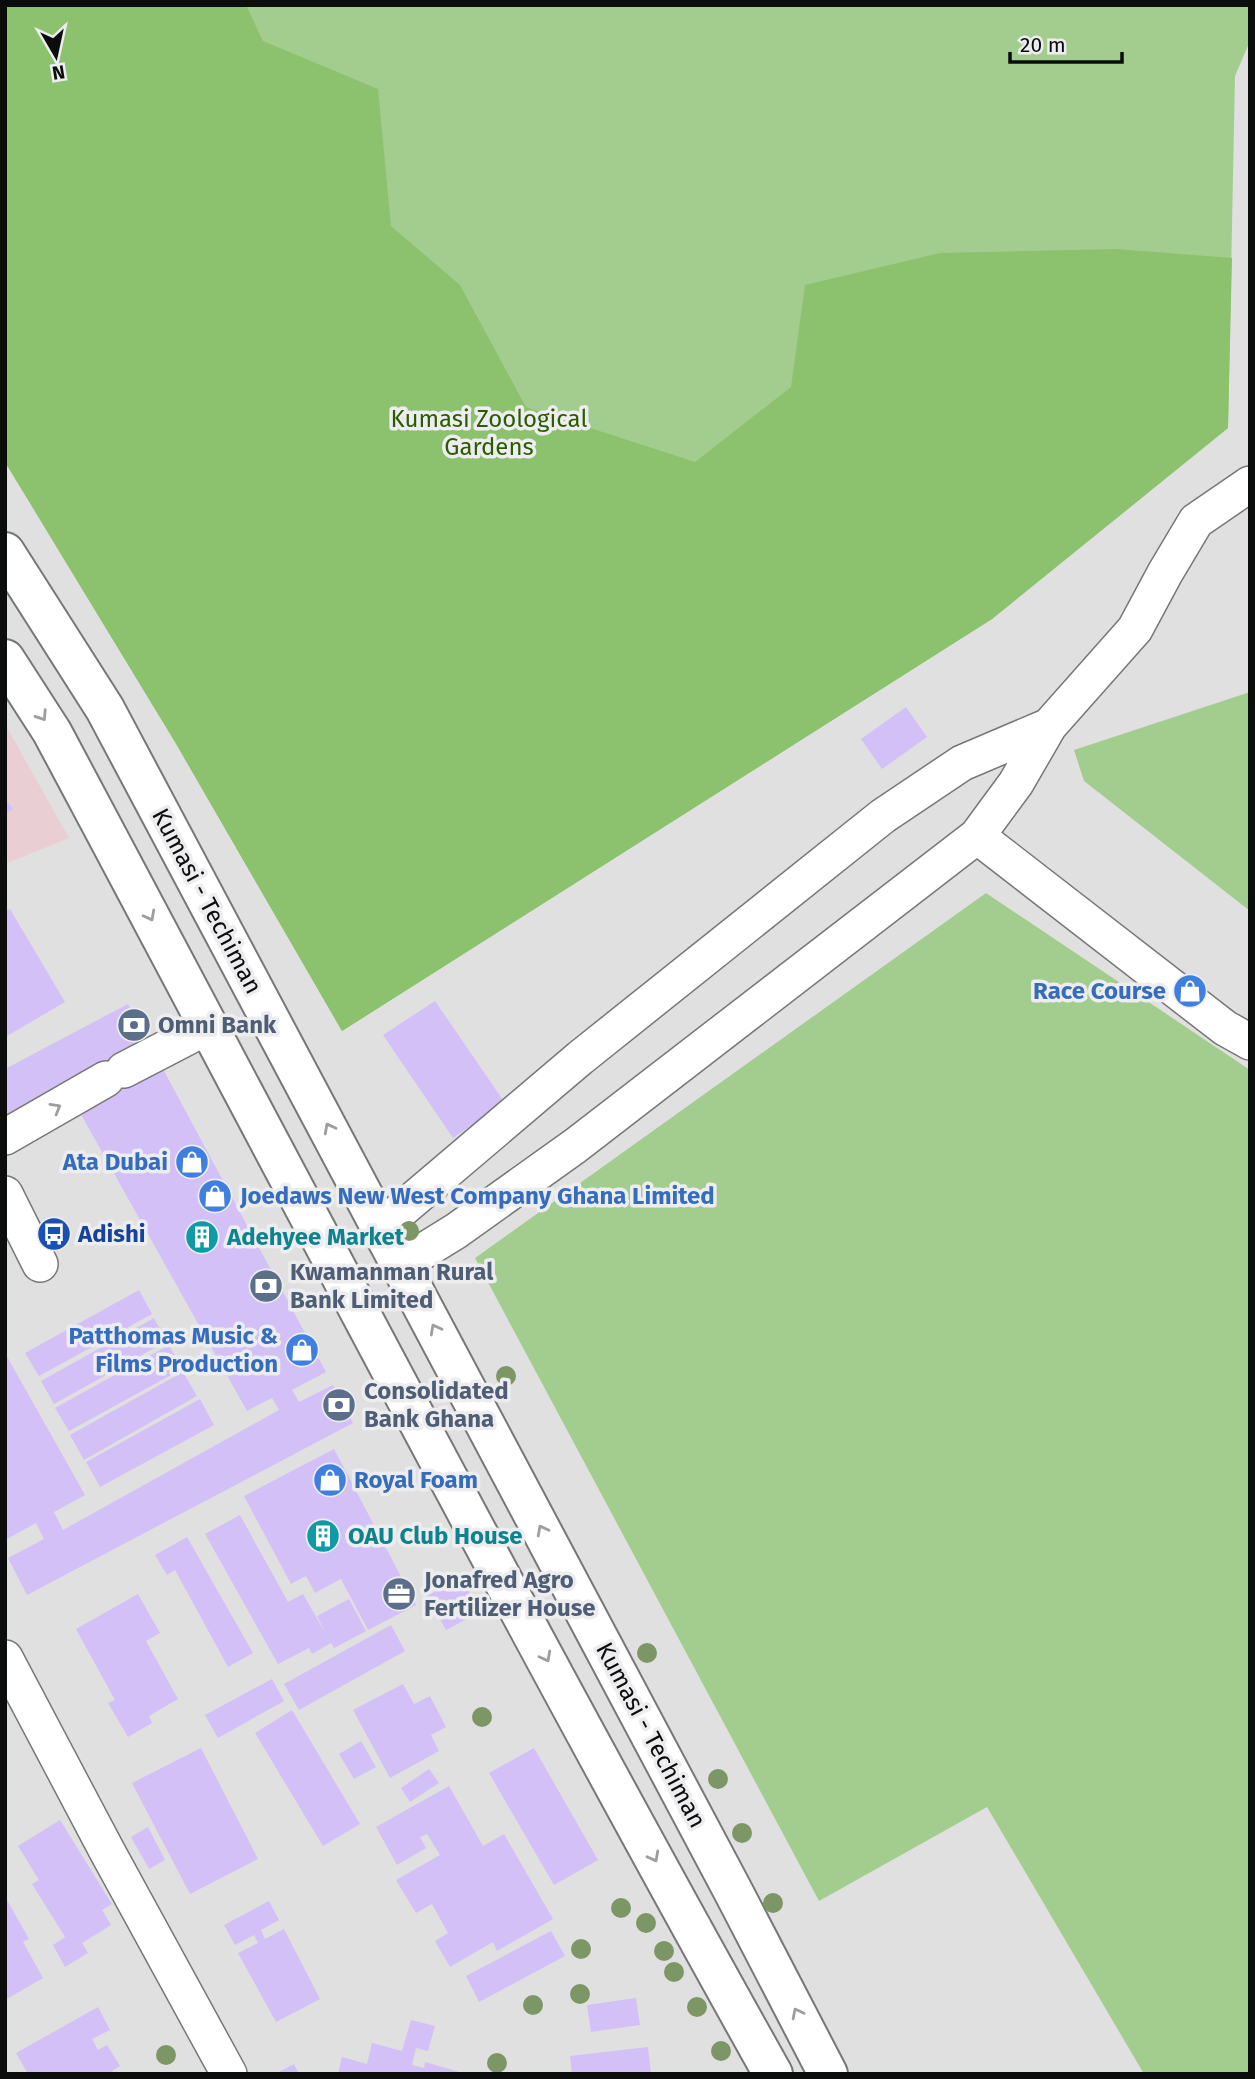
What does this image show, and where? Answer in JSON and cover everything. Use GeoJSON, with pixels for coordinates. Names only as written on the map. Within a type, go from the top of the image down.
{"type":"FeatureCollection","features":[{"type":"Feature","properties":{"kind":"main road","name":"Kumasi - Techiman"},"geometry":{"type":"LineString","coordinates":[[5,552],[105,709],[828,2074]]}},
{"type":"Feature","properties":{"kind":"main road"},"geometry":{"type":"LineString","coordinates":[[5,659],[52,732],[673,1893],[773,2074]]}},
{"type":"Feature","properties":{"kind":"main road"},"geometry":{"type":"LineString","coordinates":[[130,877],[183,854]]}},
{"type":"Feature","properties":{"kind":"street"},"geometry":{"type":"LineString","coordinates":[[401,1265],[456,1231],[575,1146],[977,836],[1016,783],[1049,726],[1135,629],[1196,521],[1250,484]]}},
{"type":"Feature","properties":{"kind":"street"},"geometry":{"type":"LineString","coordinates":[[381,1227],[580,1058],[883,816],[962,763],[1049,726]]}},
{"type":"Feature","properties":{"kind":"street"},"geometry":{"type":"LineString","coordinates":[[977,836],[1225,1028],[1250,1042]]}},
{"type":"Feature","properties":{"kind":"street"},"geometry":{"type":"LineString","coordinates":[[5,1137],[115,1074],[209,1026]]}},
{"type":"Feature","properties":{"kind":"street"},"geometry":{"type":"LineString","coordinates":[[5,1194],[40,1264]]}},
{"type":"Feature","properties":{"kind":"street"},"geometry":{"type":"LineString","coordinates":[[5,1658],[229,2074]]}},
{"type":"Feature","properties":{"kind":"shaded area"},"geometry":{"type":"Polygon","coordinates":[[[5,724],[69,838],[5,864],[5,724]]]}},
{"type":"Feature","properties":{"kind":"green space","name":"Kumasi Zoological Gardens"},"geometry":{"type":"Polygon","coordinates":[[[5,5],[1250,5],[1250,41],[1235,76],[1228,428],[992,619],[342,1031],[175,742],[5,462],[5,5]]]}},
{"type":"Feature","properties":{"kind":"green space","name":"Kumasi Zoological Gardens"},"geometry":{"type":"Polygon","coordinates":[[[5,5],[246,5],[263,41],[378,89],[391,226],[460,285],[526,407],[695,462],[791,387],[805,285],[940,253],[1116,249],[1232,258],[1228,428],[992,619],[342,1031],[175,742],[5,462],[5,5]]]}},
{"type":"Feature","properties":{"kind":"green space"},"geometry":{"type":"Polygon","coordinates":[[[1250,692],[1250,911],[1084,781],[1074,750],[1250,692]]]}},
{"type":"Feature","properties":{"kind":"green space"},"geometry":{"type":"Polygon","coordinates":[[[986,893],[1250,1070],[1250,2074],[1144,2074],[987,1807],[819,1901],[475,1258],[986,893]]]}},
{"type":"Feature","properties":{"kind":"building"},"geometry":{"type":"Polygon","coordinates":[[[906,707],[927,737],[882,769],[861,739],[906,707]]]}},
{"type":"Feature","properties":{"kind":"building"},"geometry":{"type":"Polygon","coordinates":[[[5,799],[13,809],[5,814],[5,799]]]}},
{"type":"Feature","properties":{"kind":"building"},"geometry":{"type":"Polygon","coordinates":[[[10,909],[65,1002],[7,1036],[5,911],[10,909]]]}},
{"type":"Feature","properties":{"kind":"building"},"geometry":{"type":"Polygon","coordinates":[[[435,1001],[505,1103],[453,1138],[383,1035],[435,1001]]]}},
{"type":"Feature","properties":{"kind":"building","name":"Adehyee Market"},"geometry":{"type":"Polygon","coordinates":[[[128,1004],[326,1372],[292,1390],[299,1402],[333,1385],[353,1423],[27,1595],[8,1558],[44,1539],[36,1523],[5,1540],[5,1353],[85,1495],[54,1512],[63,1530],[279,1410],[272,1398],[247,1411],[78,1109],[5,1122],[5,1069],[128,1004]]]}},
{"type":"Feature","properties":{"kind":"building"},"geometry":{"type":"Polygon","coordinates":[[[139,1290],[152,1314],[39,1376],[25,1353],[139,1290]]]}},
{"type":"Feature","properties":{"kind":"building"},"geometry":{"type":"Polygon","coordinates":[[[154,1318],[167,1341],[54,1404],[41,1381],[154,1318]]]}},
{"type":"Feature","properties":{"kind":"building"},"geometry":{"type":"Polygon","coordinates":[[[169,1345],[182,1369],[69,1431],[55,1408],[169,1345]]]}},
{"type":"Feature","properties":{"kind":"building"},"geometry":{"type":"Polygon","coordinates":[[[183,1372],[197,1396],[84,1460],[70,1435],[183,1372]]]}},
{"type":"Feature","properties":{"kind":"building"},"geometry":{"type":"Polygon","coordinates":[[[200,1399],[214,1425],[100,1487],[86,1462],[200,1399]]]}},
{"type":"Feature","properties":{"kind":"building","name":"OAU Club House"},"geometry":{"type":"Polygon","coordinates":[[[334,1449],[416,1605],[368,1630],[341,1579],[315,1593],[306,1576],[291,1584],[244,1496],[334,1449]]]}},
{"type":"Feature","properties":{"kind":"building"},"geometry":{"type":"Polygon","coordinates":[[[240,1515],[288,1602],[303,1594],[327,1636],[317,1616],[349,1599],[366,1631],[334,1648],[331,1643],[312,1654],[309,1648],[278,1664],[205,1534],[240,1515]]]}},
{"type":"Feature","properties":{"kind":"building"},"geometry":{"type":"Polygon","coordinates":[[[187,1537],[253,1653],[228,1667],[175,1570],[167,1575],[155,1555],[187,1537]]]}},
{"type":"Feature","properties":{"kind":"building"},"geometry":{"type":"Polygon","coordinates":[[[461,1577],[480,1612],[446,1630],[427,1596],[461,1577]]]}},
{"type":"Feature","properties":{"kind":"building"},"geometry":{"type":"Polygon","coordinates":[[[138,1594],[160,1633],[146,1641],[178,1699],[149,1716],[152,1723],[128,1737],[108,1703],[115,1700],[76,1629],[138,1594]]]}},
{"type":"Feature","properties":{"kind":"building"},"geometry":{"type":"Polygon","coordinates":[[[391,1625],[405,1651],[299,1710],[284,1684],[391,1625]]]}},
{"type":"Feature","properties":{"kind":"building"},"geometry":{"type":"Polygon","coordinates":[[[272,1679],[284,1701],[218,1738],[205,1715],[272,1679]]]}},
{"type":"Feature","properties":{"kind":"building"},"geometry":{"type":"Polygon","coordinates":[[[403,1684],[414,1704],[430,1696],[446,1727],[431,1735],[439,1751],[390,1778],[353,1710],[403,1684]]]}},
{"type":"Feature","properties":{"kind":"building"},"geometry":{"type":"Polygon","coordinates":[[[292,1710],[360,1824],[323,1846],[255,1733],[292,1710]]]}},
{"type":"Feature","properties":{"kind":"building"},"geometry":{"type":"Polygon","coordinates":[[[361,1741],[376,1767],[354,1779],[339,1754],[361,1741]]]}},
{"type":"Feature","properties":{"kind":"building"},"geometry":{"type":"Polygon","coordinates":[[[201,1748],[258,1859],[190,1894],[132,1783],[201,1748]]]}},
{"type":"Feature","properties":{"kind":"building"},"geometry":{"type":"Polygon","coordinates":[[[534,1748],[598,1860],[554,1885],[489,1773],[534,1748]]]}},
{"type":"Feature","properties":{"kind":"building"},"geometry":{"type":"Polygon","coordinates":[[[429,1769],[439,1783],[410,1802],[401,1788],[429,1769]]]}},
{"type":"Feature","properties":{"kind":"building"},"geometry":{"type":"Polygon","coordinates":[[[449,1786],[483,1846],[504,1834],[553,1919],[497,1951],[493,1942],[450,1967],[435,1941],[448,1933],[432,1904],[416,1913],[396,1880],[440,1855],[427,1834],[420,1837],[426,1848],[397,1865],[376,1827],[449,1786]]]}},
{"type":"Feature","properties":{"kind":"building"},"geometry":{"type":"Polygon","coordinates":[[[60,1820],[112,1904],[102,1910],[111,1925],[82,1943],[88,1953],[65,1967],[53,1945],[65,1937],[32,1884],[39,1880],[18,1846],[60,1820]]]}},
{"type":"Feature","properties":{"kind":"building"},"geometry":{"type":"Polygon","coordinates":[[[148,1827],[165,1860],[149,1869],[131,1837],[148,1827]]]}},
{"type":"Feature","properties":{"kind":"building"},"geometry":{"type":"Polygon","coordinates":[[[7,1900],[29,1939],[23,1942],[43,1978],[5,2000],[5,1901],[7,1900]]]}},
{"type":"Feature","properties":{"kind":"building"},"geometry":{"type":"Polygon","coordinates":[[[269,1901],[279,1920],[261,1930],[265,1939],[284,1929],[320,1999],[276,2022],[238,1953],[258,1943],[254,1935],[235,1945],[224,1925],[269,1901]]]}},
{"type":"Feature","properties":{"kind":"building"},"geometry":{"type":"Polygon","coordinates":[[[551,1931],[565,1956],[479,2002],[466,1976],[551,1931]]]}},
{"type":"Feature","properties":{"kind":"building"},"geometry":{"type":"Polygon","coordinates":[[[636,1998],[640,2025],[591,2032],[587,2005],[636,1998]]]}},
{"type":"Feature","properties":{"kind":"building"},"geometry":{"type":"Polygon","coordinates":[[[98,2007],[110,2030],[92,2039],[98,2050],[107,2045],[120,2066],[112,2071],[113,2074],[28,2074],[16,2053],[98,2007]]]}},
{"type":"Feature","properties":{"kind":"building"},"geometry":{"type":"Polygon","coordinates":[[[411,2020],[435,2026],[428,2051],[416,2048],[412,2065],[424,2068],[425,2062],[466,2074],[338,2074],[342,2057],[367,2064],[372,2043],[402,2051],[411,2020]]]}},
{"type":"Feature","properties":{"kind":"building"},"geometry":{"type":"Polygon","coordinates":[[[648,2047],[651,2074],[572,2074],[570,2056],[648,2047]]]}},
{"type":"Feature","properties":{"kind":"building"},"geometry":{"type":"Polygon","coordinates":[[[294,2064],[299,2074],[275,2074],[294,2064]]]}},
{"type":"Feature","properties":{"kind":"place","name":"Race Course"},"geometry":{"type":"Point","coordinates":[1190,991]}},
{"type":"Feature","properties":{"kind":"place","name":"Omni Bank"},"geometry":{"type":"Point","coordinates":[134,1025]}},
{"type":"Feature","properties":{"kind":"place","name":"Ata Dubai"},"geometry":{"type":"Point","coordinates":[192,1162]}},
{"type":"Feature","properties":{"kind":"place","name":"Joedaws New West Company Ghana Limited"},"geometry":{"type":"Point","coordinates":[215,1196]}},
{"type":"Feature","properties":{"kind":"place","name":"Adishi"},"geometry":{"type":"Point","coordinates":[54,1234]}},
{"type":"Feature","properties":{"kind":"place","name":"Adehyee Market"},"geometry":{"type":"Point","coordinates":[202,1237]}},
{"type":"Feature","properties":{"kind":"place","name":"Kwamanman Rural Bank Limited"},"geometry":{"type":"Point","coordinates":[266,1286]}},
{"type":"Feature","properties":{"kind":"place","name":"Patthomas Music & Films Production"},"geometry":{"type":"Point","coordinates":[302,1350]}},
{"type":"Feature","properties":{"kind":"place","name":"Consolidated Bank Ghana"},"geometry":{"type":"Point","coordinates":[339,1405]}},
{"type":"Feature","properties":{"kind":"place","name":"Royal Foam"},"geometry":{"type":"Point","coordinates":[330,1480]}},
{"type":"Feature","properties":{"kind":"place","name":"OAU Club House"},"geometry":{"type":"Point","coordinates":[323,1536]}},
{"type":"Feature","properties":{"kind":"place","name":"Jonafred Agro Fertilizer House"},"geometry":{"type":"Point","coordinates":[399,1594]}}]}
